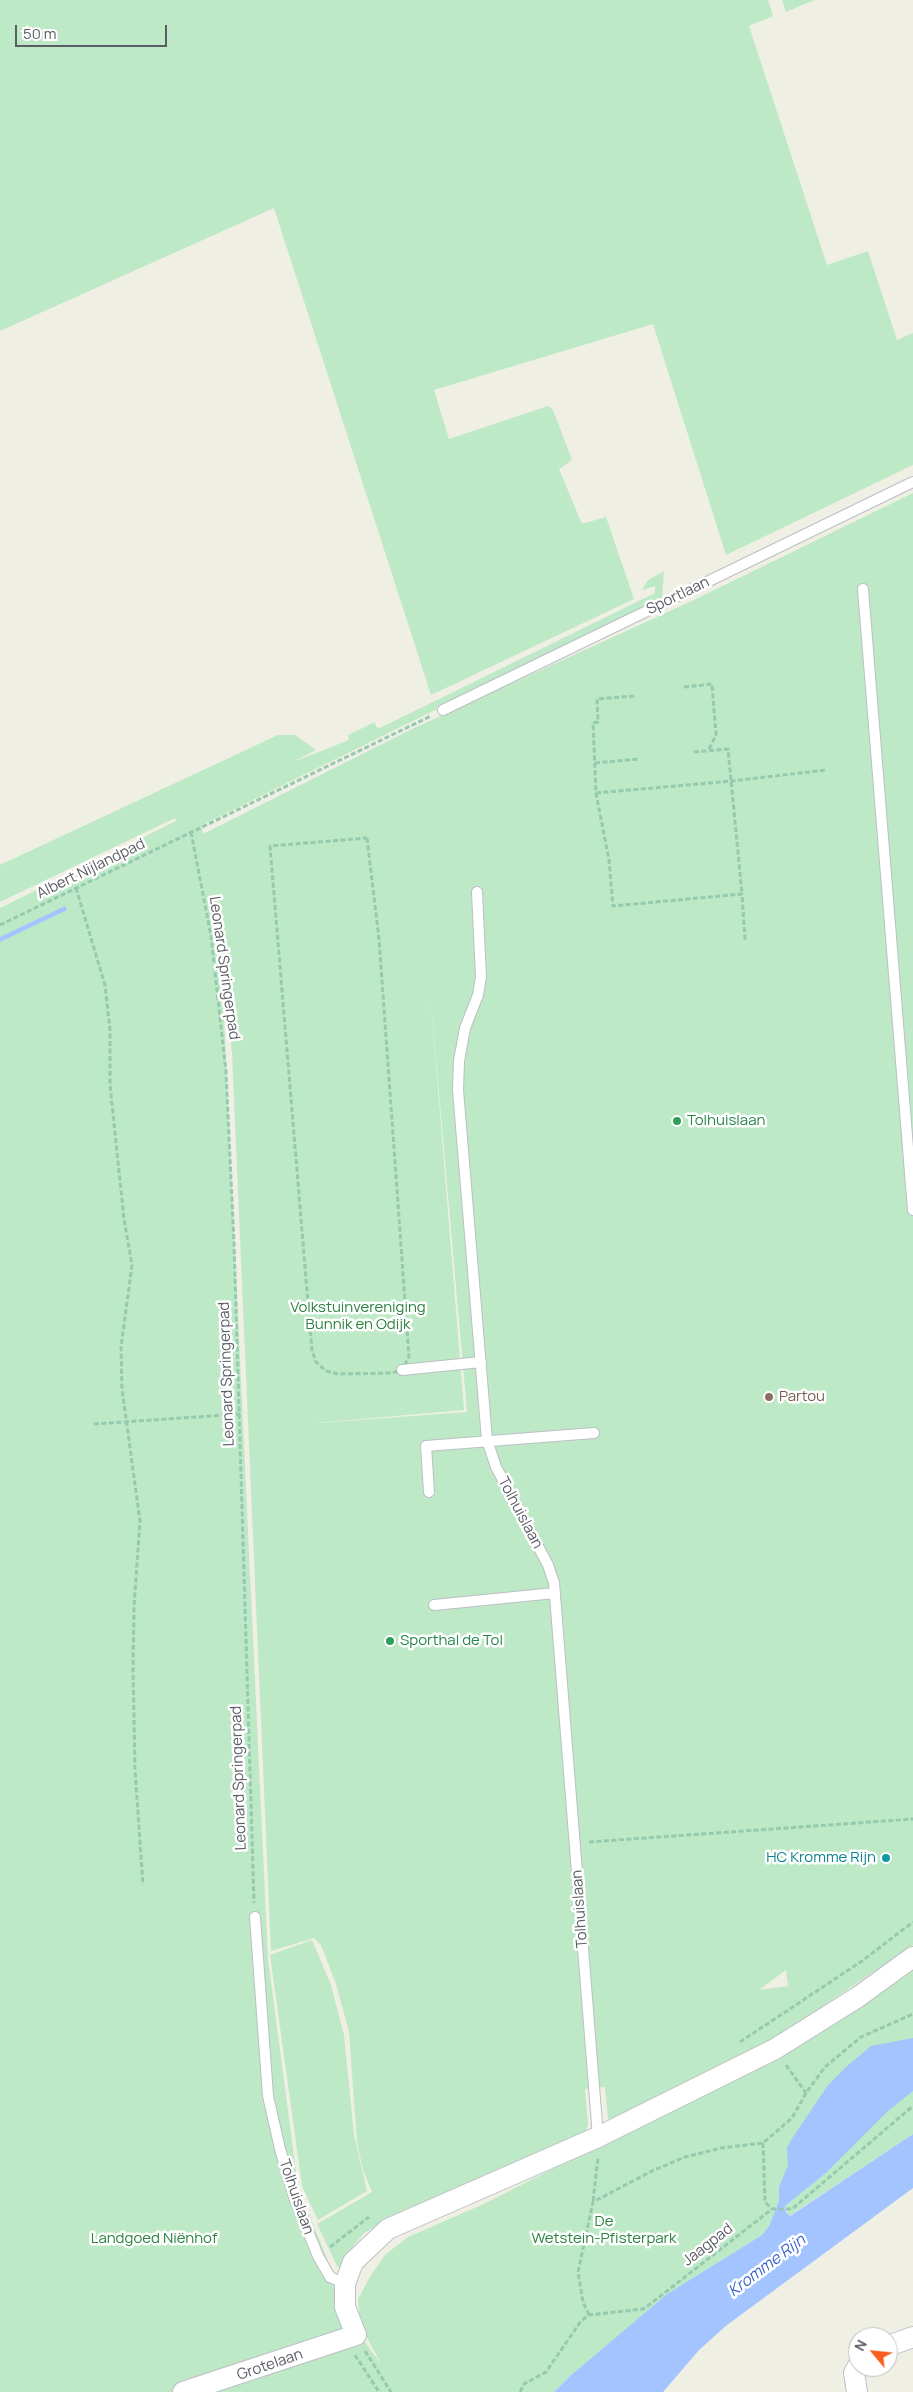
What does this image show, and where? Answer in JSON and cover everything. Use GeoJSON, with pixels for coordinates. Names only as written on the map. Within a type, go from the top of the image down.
{"type":"FeatureCollection","features":[{"type":"Feature","properties":{"kind":"street"},"geometry":{"type":"LineString","coordinates":[[356,2336],[345,2307],[345,2284],[353,2262],[388,2228],[598,2137],[775,2049],[858,1997],[913,1957]]}},
{"type":"Feature","properties":{"kind":"street","name":"Grotelaan"},"geometry":{"type":"LineString","coordinates":[[183,2392],[356,2336]]}},
{"type":"Feature","properties":{"kind":"street"},"geometry":{"type":"LineString","coordinates":[[898,2342],[913,2337]]}},
{"type":"Feature","properties":{"kind":"street"},"geometry":{"type":"LineString","coordinates":[[854,2377],[857,2392]]}},
{"type":"Feature","properties":{"kind":"lane","name":"Sportlaan"},"geometry":{"type":"LineString","coordinates":[[443,710],[913,482]]}},
{"type":"Feature","properties":{"kind":"lane"},"geometry":{"type":"LineString","coordinates":[[863,589],[913,1210]]}},
{"type":"Feature","properties":{"kind":"lane","name":"Tolhuislaan"},"geometry":{"type":"LineString","coordinates":[[477,892],[481,977],[478,995],[464,1028],[459,1060],[458,1090],[487,1440],[496,1467],[548,1565],[555,1594],[598,2137]]}},
{"type":"Feature","properties":{"kind":"lane"},"geometry":{"type":"LineString","coordinates":[[402,1370],[481,1362]]}},
{"type":"Feature","properties":{"kind":"lane"},"geometry":{"type":"LineString","coordinates":[[429,1492],[426,1446],[594,1433]]}},
{"type":"Feature","properties":{"kind":"lane"},"geometry":{"type":"LineString","coordinates":[[434,1605],[555,1594]]}},
{"type":"Feature","properties":{"kind":"lane","name":"Tolhuislaan"},"geometry":{"type":"LineString","coordinates":[[255,1917],[268,2096],[294,2197],[318,2256],[330,2277],[345,2284]]}},
{"type":"Feature","properties":{"kind":"path"},"geometry":{"type":"LineString","coordinates":[[684,687],[712,684],[716,734],[708,751]]}},
{"type":"Feature","properties":{"kind":"path"},"geometry":{"type":"LineString","coordinates":[[634,696],[597,699],[598,722],[593,722],[596,793],[609,860],[614,906],[742,894]]}},
{"type":"Feature","properties":{"kind":"path","name":"Albert Nijlandpad"},"geometry":{"type":"LineString","coordinates":[[0,925],[443,710]]}},
{"type":"Feature","properties":{"kind":"path"},"geometry":{"type":"LineString","coordinates":[[694,752],[728,749],[745,940]]}},
{"type":"Feature","properties":{"kind":"path"},"geometry":{"type":"LineString","coordinates":[[595,762],[639,759]]}},
{"type":"Feature","properties":{"kind":"path"},"geometry":{"type":"LineString","coordinates":[[596,793],[732,782],[826,770]]}},
{"type":"Feature","properties":{"kind":"path","name":"Leonard Springerpad"},"geometry":{"type":"LineString","coordinates":[[191,832],[212,936],[226,1072],[240,1414],[255,1917]]}},
{"type":"Feature","properties":{"kind":"path"},"geometry":{"type":"LineString","coordinates":[[367,838],[379,940],[409,1357],[402,1370],[392,1373],[338,1374],[326,1372],[316,1362],[312,1351],[270,846],[367,838]]}},
{"type":"Feature","properties":{"kind":"path"},"geometry":{"type":"LineString","coordinates":[[76,888],[105,986],[110,1030],[110,1085],[124,1219],[132,1265],[121,1347],[125,1423],[140,1521],[134,1607],[133,1667],[135,1770],[143,1884]]}},
{"type":"Feature","properties":{"kind":"path"},"geometry":{"type":"LineString","coordinates":[[94,1424],[240,1414]]}},
{"type":"Feature","properties":{"kind":"path"},"geometry":{"type":"LineString","coordinates":[[575,1844],[913,1819]]}},
{"type":"Feature","properties":{"kind":"path"},"geometry":{"type":"LineString","coordinates":[[734,2045],[862,1961],[913,1922]]}},
{"type":"Feature","properties":{"kind":"path"},"geometry":{"type":"LineString","coordinates":[[593,2202],[652,2171],[685,2157],[712,2150],[763,2143],[792,2118],[806,2093],[825,2067],[861,2037],[913,2014]]}},
{"type":"Feature","properties":{"kind":"path"},"geometry":{"type":"LineString","coordinates":[[763,2143],[765,2202],[772,2209],[792,2209],[913,2106]]}},
{"type":"Feature","properties":{"kind":"path"},"geometry":{"type":"LineString","coordinates":[[520,2392],[524,2384],[546,2372],[581,2322],[589,2315],[583,2302],[578,2272],[593,2202],[598,2165],[598,2137]]}},
{"type":"Feature","properties":{"kind":"path","name":"Jaagpad"},"geometry":{"type":"LineString","coordinates":[[589,2315],[643,2309],[772,2209]]}},
{"type":"Feature","properties":{"kind":"path"},"geometry":{"type":"LineString","coordinates":[[318,2256],[375,2212]]}},
{"type":"Feature","properties":{"kind":"path"},"geometry":{"type":"LineString","coordinates":[[356,2336],[352,2349],[379,2392]]}},
{"type":"Feature","properties":{"kind":"path"},"geometry":{"type":"LineString","coordinates":[[356,2336],[391,2392]]}},
{"type":"Feature","properties":{"kind":"green space"},"geometry":{"type":"Polygon","coordinates":[[[0,0],[768,0],[773,16],[749,26],[827,265],[868,251],[897,340],[913,333],[913,465],[726,555],[653,324],[434,390],[449,439],[548,406],[553,410],[572,460],[559,469],[582,524],[606,517],[634,599],[431,695],[274,208],[0,331],[0,0]]]}},
{"type":"Feature","properties":{"kind":"green space"},"geometry":{"type":"Polygon","coordinates":[[[782,0],[814,0],[786,12],[782,0]]]}},
{"type":"Feature","properties":{"kind":"green space"},"geometry":{"type":"Polygon","coordinates":[[[913,493],[913,1945],[788,2030],[735,2062],[616,2123],[608,2119],[605,2087],[585,2089],[588,2125],[585,2132],[388,2220],[364,2233],[349,2251],[341,2268],[337,2266],[317,2224],[372,2192],[363,2170],[357,2143],[349,2032],[336,1984],[321,1945],[314,1938],[271,1951],[232,1053],[222,958],[212,912],[224,1016],[268,1959],[298,2187],[356,2330],[381,2364],[360,2324],[358,2299],[371,2275],[386,2254],[408,2237],[484,2204],[811,2036],[913,1963],[913,2134],[789,2216],[785,2206],[826,2173],[861,2137],[779,2201],[769,2226],[762,2235],[667,2294],[570,2376],[554,2392],[0,2392],[0,908],[176,821],[175,818],[0,902],[0,865],[278,735],[295,735],[316,750],[293,762],[349,740],[348,735],[375,722],[376,727],[380,728],[655,593],[655,586],[642,590],[648,580],[664,571],[662,598],[202,825],[203,834],[410,730],[696,599],[913,493]],[[430,990],[464,1410],[304,1424],[467,1412],[430,990]],[[786,1970],[759,1990],[788,1986],[786,1970]]]}},
{"type":"Feature","properties":{"kind":"green space"},"geometry":{"type":"Polygon","coordinates":[[[312,1940],[331,1985],[344,2035],[354,2135],[367,2191],[318,2220],[302,2186],[270,1955],[312,1940]]]}},
{"type":"Feature","properties":{"kind":"water"},"geometry":{"type":"Polygon","coordinates":[[[65,906],[67,910],[0,942],[0,937],[65,906]]]}},
{"type":"Feature","properties":{"kind":"water","name":"Kromme Rijn"},"geometry":{"type":"Polygon","coordinates":[[[913,2038],[913,2091],[888,2111],[826,2173],[785,2206],[786,2212],[790,2216],[913,2134],[913,2188],[727,2325],[699,2350],[663,2392],[554,2392],[570,2376],[667,2294],[762,2235],[769,2226],[779,2201],[779,2187],[788,2165],[787,2148],[828,2085],[871,2046],[913,2038]]]}},
{"type":"Feature","properties":{"kind":"place","name":"Tolhuislaan"},"geometry":{"type":"Point","coordinates":[677,1121]}},
{"type":"Feature","properties":{"kind":"place","name":"Partou"},"geometry":{"type":"Point","coordinates":[769,1397]}},
{"type":"Feature","properties":{"kind":"place","name":"Sporthal de Tol"},"geometry":{"type":"Point","coordinates":[390,1641]}},
{"type":"Feature","properties":{"kind":"place","name":"HC Kromme Rijn"},"geometry":{"type":"Point","coordinates":[886,1858]}},
{"type":"Feature","properties":{"kind":"park label","name":"Volkstuinvereniging Bunnik en Odijk"},"geometry":{"type":"Point","coordinates":[358,1316]}},
{"type":"Feature","properties":{"kind":"park label","name":"De Wetstein-Pfisterpark"},"geometry":{"type":"Point","coordinates":[604,2230]}},
{"type":"Feature","properties":{"kind":"park label","name":"Landgoed Niënhof"},"geometry":{"type":"Point","coordinates":[154,2239]}}]}
